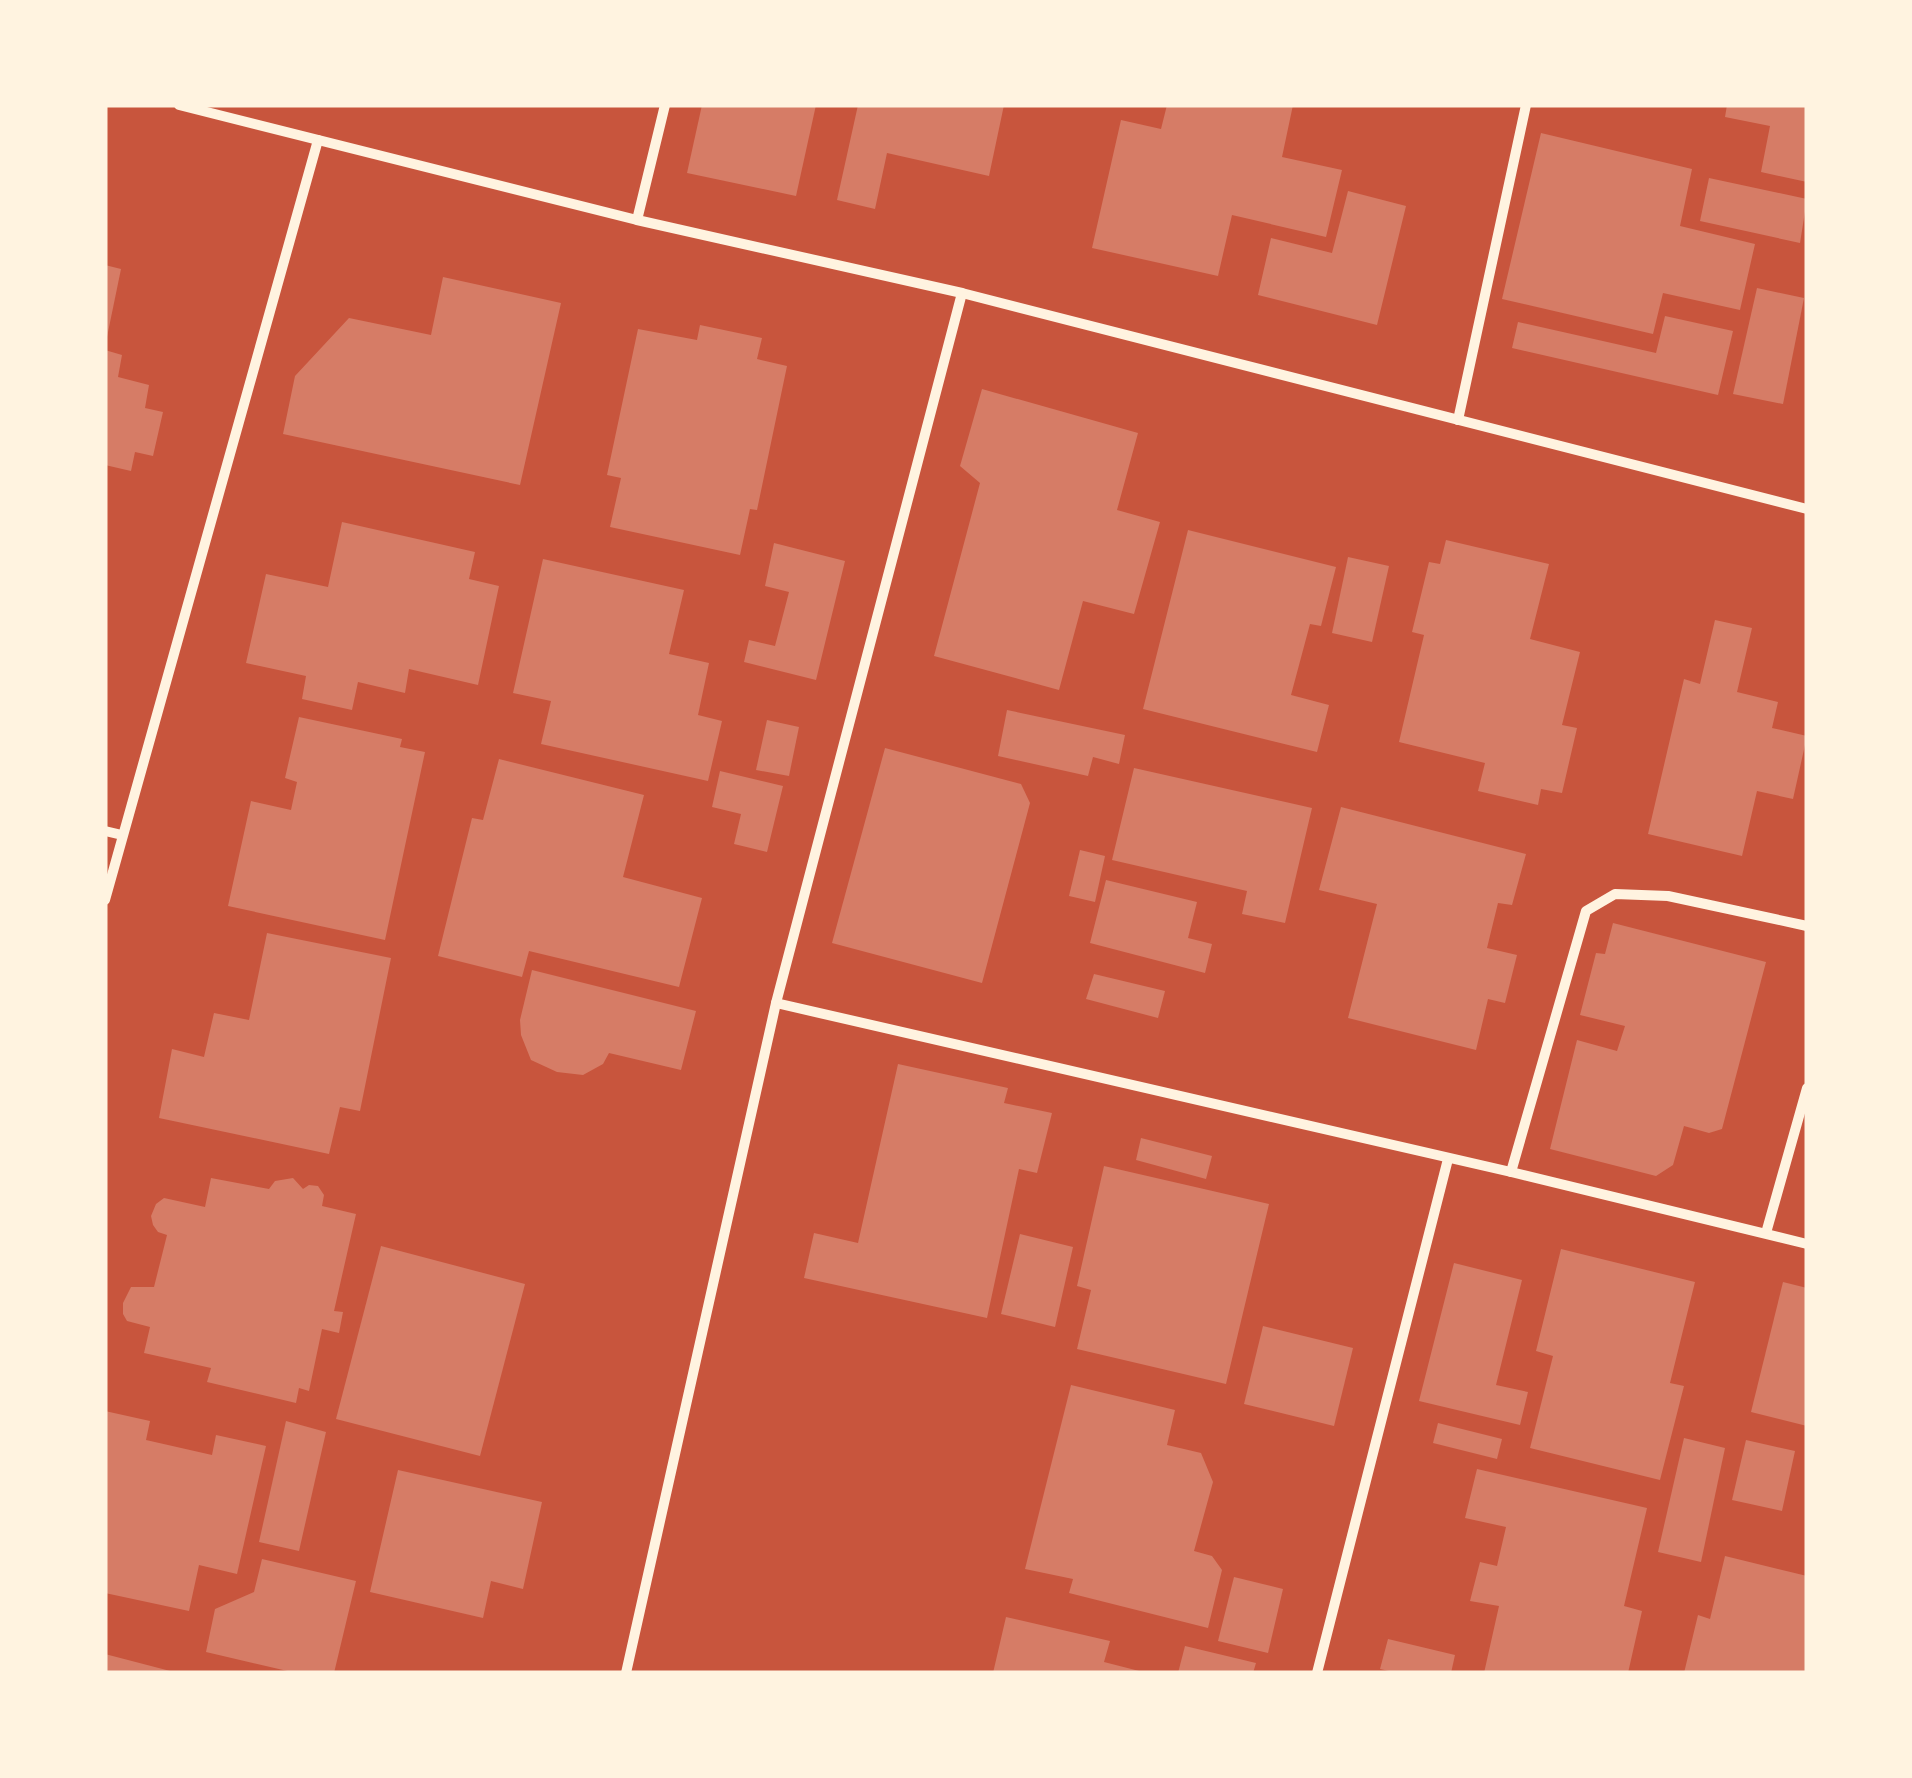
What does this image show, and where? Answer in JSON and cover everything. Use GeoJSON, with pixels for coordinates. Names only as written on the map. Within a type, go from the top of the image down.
{"type":"FeatureCollection","features":[{"type":"Feature","properties":{"kind":"street"},"geometry":{"type":"LineString","coordinates":[[179,105],[230,111],[318,140],[637,220],[962,293],[1807,509]]}},
{"type":"Feature","properties":{"kind":"street"},"geometry":{"type":"LineString","coordinates":[[637,220],[665,105]]}},
{"type":"Feature","properties":{"kind":"street"},"geometry":{"type":"LineString","coordinates":[[1458,420],[1526,105]]}},
{"type":"Feature","properties":{"kind":"street"},"geometry":{"type":"LineString","coordinates":[[105,900],[318,140]]}},
{"type":"Feature","properties":{"kind":"street"},"geometry":{"type":"LineString","coordinates":[[626,1673],[776,1003],[962,293]]}},
{"type":"Feature","properties":{"kind":"street"},"geometry":{"type":"LineString","coordinates":[[105,831],[122,836]]}},
{"type":"Feature","properties":{"kind":"street"},"geometry":{"type":"LineString","coordinates":[[1511,1172],[1586,911],[1614,894],[1668,896],[1807,926]]}},
{"type":"Feature","properties":{"kind":"street"},"geometry":{"type":"LineString","coordinates":[[776,1003],[1807,1244]]}},
{"type":"Feature","properties":{"kind":"street"},"geometry":{"type":"LineString","coordinates":[[1766,1233],[1807,1088]]}},
{"type":"Feature","properties":{"kind":"street"},"geometry":{"type":"LineString","coordinates":[[1317,1673],[1448,1159]]}},
{"type":"Feature","properties":{"kind":"building"},"geometry":{"type":"Polygon","coordinates":[[[702,105],[816,105],[796,196],[687,173],[702,105]]]}},
{"type":"Feature","properties":{"kind":"building"},"geometry":{"type":"Polygon","coordinates":[[[858,105],[1004,105],[989,176],[887,153],[875,209],[837,200],[858,105]]]}},
{"type":"Feature","properties":{"kind":"building"},"geometry":{"type":"Polygon","coordinates":[[[1167,105],[1293,105],[1282,157],[1342,170],[1326,237],[1232,215],[1218,276],[1092,248],[1121,120],[1161,129],[1167,105]]]}},
{"type":"Feature","properties":{"kind":"building"},"geometry":{"type":"Polygon","coordinates":[[[1727,105],[1807,105],[1807,182],[1761,172],[1770,126],[1725,117],[1727,105]]]}},
{"type":"Feature","properties":{"kind":"building"},"geometry":{"type":"Polygon","coordinates":[[[1541,133],[1692,169],[1680,226],[1755,244],[1740,310],[1663,293],[1653,334],[1502,299],[1541,133]]]}},
{"type":"Feature","properties":{"kind":"building"},"geometry":{"type":"Polygon","coordinates":[[[1709,178],[1807,199],[1800,243],[1700,221],[1709,178]]]}},
{"type":"Feature","properties":{"kind":"building"},"geometry":{"type":"Polygon","coordinates":[[[1348,191],[1406,206],[1377,325],[1258,295],[1271,238],[1332,253],[1348,191]]]}},
{"type":"Feature","properties":{"kind":"building"},"geometry":{"type":"Polygon","coordinates":[[[105,265],[121,269],[107,337],[105,336],[105,265]]]}},
{"type":"Feature","properties":{"kind":"building"},"geometry":{"type":"Polygon","coordinates":[[[443,277],[561,303],[520,485],[283,434],[295,376],[349,318],[431,335],[443,277]]]}},
{"type":"Feature","properties":{"kind":"building"},"geometry":{"type":"Polygon","coordinates":[[[1757,288],[1804,298],[1783,404],[1733,394],[1757,288]]]}},
{"type":"Feature","properties":{"kind":"building"},"geometry":{"type":"Polygon","coordinates":[[[1665,316],[1733,331],[1718,395],[1512,348],[1518,322],[1656,353],[1665,316]]]}},
{"type":"Feature","properties":{"kind":"building"},"geometry":{"type":"Polygon","coordinates":[[[700,325],[762,338],[757,359],[787,366],[757,510],[750,509],[740,555],[610,527],[621,478],[607,475],[638,329],[697,340],[700,325]]]}},
{"type":"Feature","properties":{"kind":"building"},"geometry":{"type":"Polygon","coordinates":[[[105,350],[122,355],[118,377],[149,385],[145,408],[163,412],[153,456],[135,452],[131,471],[105,465],[105,350]]]}},
{"type":"Feature","properties":{"kind":"building"},"geometry":{"type":"Polygon","coordinates":[[[982,389],[1138,433],[1117,510],[1160,522],[1134,614],[1083,601],[1059,690],[934,656],[980,483],[960,466],[982,389]]]}},
{"type":"Feature","properties":{"kind":"building"},"geometry":{"type":"Polygon","coordinates":[[[342,522],[475,552],[469,579],[499,586],[478,685],[409,669],[405,693],[358,682],[352,710],[302,699],[306,676],[246,663],[266,574],[328,587],[342,522]]]}},
{"type":"Feature","properties":{"kind":"building"},"geometry":{"type":"Polygon","coordinates":[[[1188,530],[1336,567],[1321,626],[1310,624],[1291,695],[1329,705],[1317,752],[1143,709],[1188,530]]]}},
{"type":"Feature","properties":{"kind":"building"},"geometry":{"type":"Polygon","coordinates":[[[1446,540],[1549,564],[1530,639],[1580,652],[1562,725],[1577,728],[1562,793],[1541,789],[1538,805],[1478,791],[1485,763],[1399,742],[1424,635],[1412,632],[1429,562],[1440,564],[1446,540]]]}},
{"type":"Feature","properties":{"kind":"building"},"geometry":{"type":"Polygon","coordinates":[[[774,543],[845,561],[816,680],[744,662],[749,640],[775,646],[789,592],[765,586],[774,543]]]}},
{"type":"Feature","properties":{"kind":"building"},"geometry":{"type":"Polygon","coordinates":[[[1348,557],[1389,566],[1372,642],[1332,633],[1348,557]]]}},
{"type":"Feature","properties":{"kind":"building"},"geometry":{"type":"Polygon","coordinates":[[[543,559],[684,590],[669,654],[709,663],[698,715],[722,721],[708,781],[541,744],[551,701],[513,693],[543,559]]]}},
{"type":"Feature","properties":{"kind":"building"},"geometry":{"type":"Polygon","coordinates":[[[1715,620],[1752,628],[1737,692],[1778,702],[1772,728],[1807,736],[1793,799],[1757,791],[1742,856],[1648,834],[1684,679],[1700,684],[1715,620]]]}},
{"type":"Feature","properties":{"kind":"building"},"geometry":{"type":"Polygon","coordinates":[[[1007,710],[1125,735],[1119,764],[1093,757],[1088,776],[998,756],[1007,710]]]}},
{"type":"Feature","properties":{"kind":"building"},"geometry":{"type":"Polygon","coordinates":[[[299,717],[402,739],[400,747],[425,752],[385,940],[228,906],[251,801],[291,810],[297,782],[285,778],[299,717]]]}},
{"type":"Feature","properties":{"kind":"building"},"geometry":{"type":"Polygon","coordinates":[[[767,720],[799,727],[789,776],[756,770],[767,720]]]}},
{"type":"Feature","properties":{"kind":"building"},"geometry":{"type":"Polygon","coordinates":[[[885,748],[1021,784],[1030,803],[982,983],[832,943],[885,748]]]}},
{"type":"Feature","properties":{"kind":"building"},"geometry":{"type":"Polygon","coordinates":[[[499,759],[644,795],[623,877],[702,898],[679,987],[529,951],[522,977],[438,956],[472,818],[483,820],[499,759]]]}},
{"type":"Feature","properties":{"kind":"building"},"geometry":{"type":"Polygon","coordinates":[[[1134,768],[1312,808],[1285,923],[1242,914],[1247,891],[1112,860],[1134,768]]]}},
{"type":"Feature","properties":{"kind":"building"},"geometry":{"type":"Polygon","coordinates":[[[720,771],[783,786],[767,852],[734,844],[741,814],[712,807],[720,771]]]}},
{"type":"Feature","properties":{"kind":"building"},"geometry":{"type":"Polygon","coordinates":[[[1341,807],[1526,854],[1512,905],[1498,903],[1487,948],[1517,955],[1505,1003],[1488,999],[1476,1050],[1348,1018],[1377,904],[1319,890],[1341,807]]]}},
{"type":"Feature","properties":{"kind":"building"},"geometry":{"type":"Polygon","coordinates":[[[1080,850],[1105,856],[1095,902],[1069,896],[1080,850]]]}},
{"type":"Feature","properties":{"kind":"building"},"geometry":{"type":"Polygon","coordinates":[[[1106,880],[1197,902],[1188,938],[1212,944],[1205,973],[1090,943],[1106,880]]]}},
{"type":"Feature","properties":{"kind":"building"},"geometry":{"type":"Polygon","coordinates":[[[1613,923],[1766,962],[1722,1129],[1709,1133],[1684,1126],[1673,1165],[1656,1176],[1550,1149],[1577,1040],[1617,1051],[1625,1026],[1580,1015],[1596,953],[1605,954],[1613,923]]]}},
{"type":"Feature","properties":{"kind":"building"},"geometry":{"type":"Polygon","coordinates":[[[267,933],[391,958],[360,1111],[340,1107],[329,1154],[159,1118],[172,1049],[204,1057],[214,1013],[249,1020],[267,933]]]}},
{"type":"Feature","properties":{"kind":"building"},"geometry":{"type":"Polygon","coordinates":[[[532,970],[696,1011],[681,1070],[609,1053],[603,1064],[583,1075],[557,1072],[531,1060],[521,1035],[520,1020],[532,970]]]}},
{"type":"Feature","properties":{"kind":"building"},"geometry":{"type":"Polygon","coordinates":[[[1094,974],[1165,991],[1158,1018],[1086,999],[1094,974]]]}},
{"type":"Feature","properties":{"kind":"building"},"geometry":{"type":"Polygon","coordinates":[[[898,1064],[1008,1088],[1004,1103],[1052,1113],[1037,1173],[1019,1169],[987,1318],[804,1278],[814,1233],[858,1243],[898,1064]]]}},
{"type":"Feature","properties":{"kind":"building"},"geometry":{"type":"Polygon","coordinates":[[[1141,1138],[1212,1156],[1206,1179],[1136,1160],[1141,1138]]]}},
{"type":"Feature","properties":{"kind":"building"},"geometry":{"type":"Polygon","coordinates":[[[1104,1166],[1269,1204],[1226,1384],[1077,1349],[1091,1290],[1077,1286],[1104,1166]]]}},
{"type":"Feature","properties":{"kind":"building"},"geometry":{"type":"Polygon","coordinates":[[[211,1178],[269,1189],[275,1181],[293,1178],[303,1189],[318,1186],[324,1195],[322,1206],[356,1214],[334,1311],[343,1312],[339,1333],[322,1329],[309,1391],[299,1388],[296,1403],[207,1382],[211,1368],[144,1353],[150,1327],[127,1321],[123,1314],[123,1303],[131,1287],[154,1287],[167,1235],[153,1225],[151,1216],[156,1204],[164,1198],[205,1207],[211,1178]]]}},
{"type":"Feature","properties":{"kind":"building"},"geometry":{"type":"Polygon","coordinates":[[[1020,1234],[1073,1247],[1055,1327],[1001,1314],[1020,1234]]]}},
{"type":"Feature","properties":{"kind":"building"},"geometry":{"type":"Polygon","coordinates":[[[381,1246],[525,1284],[480,1456],[336,1419],[381,1246]]]}},
{"type":"Feature","properties":{"kind":"building"},"geometry":{"type":"Polygon","coordinates":[[[1561,1249],[1695,1282],[1670,1383],[1684,1386],[1660,1480],[1530,1448],[1553,1356],[1536,1351],[1561,1249]]]}},
{"type":"Feature","properties":{"kind":"building"},"geometry":{"type":"Polygon","coordinates":[[[1454,1263],[1522,1280],[1496,1385],[1528,1392],[1520,1425],[1419,1401],[1454,1263]]]}},
{"type":"Feature","properties":{"kind":"building"},"geometry":{"type":"Polygon","coordinates":[[[1783,1282],[1807,1288],[1807,1426],[1751,1412],[1783,1282]]]}},
{"type":"Feature","properties":{"kind":"building"},"geometry":{"type":"Polygon","coordinates":[[[1263,1326],[1353,1348],[1334,1426],[1244,1404],[1263,1326]]]}},
{"type":"Feature","properties":{"kind":"building"},"geometry":{"type":"Polygon","coordinates":[[[1071,1385],[1175,1410],[1167,1445],[1201,1453],[1213,1482],[1194,1551],[1212,1556],[1222,1570],[1208,1628],[1069,1593],[1073,1579],[1025,1569],[1071,1385]]]}},
{"type":"Feature","properties":{"kind":"building"},"geometry":{"type":"Polygon","coordinates":[[[105,1411],[150,1421],[146,1440],[212,1455],[216,1435],[266,1446],[237,1574],[199,1565],[189,1611],[105,1593],[105,1411]]]}},
{"type":"Feature","properties":{"kind":"building"},"geometry":{"type":"Polygon","coordinates":[[[286,1421],[326,1432],[299,1551],[259,1542],[286,1421]]]}},
{"type":"Feature","properties":{"kind":"building"},"geometry":{"type":"Polygon","coordinates":[[[1438,1423],[1502,1439],[1497,1459],[1433,1443],[1438,1423]]]}},
{"type":"Feature","properties":{"kind":"building"},"geometry":{"type":"Polygon","coordinates":[[[1684,1438],[1725,1448],[1701,1562],[1658,1552],[1684,1438]]]}},
{"type":"Feature","properties":{"kind":"building"},"geometry":{"type":"Polygon","coordinates":[[[1746,1440],[1795,1451],[1782,1511],[1732,1500],[1746,1440]]]}},
{"type":"Feature","properties":{"kind":"building"},"geometry":{"type":"Polygon","coordinates":[[[1477,1469],[1647,1508],[1624,1606],[1642,1611],[1628,1673],[1484,1673],[1499,1606],[1470,1601],[1480,1562],[1497,1566],[1506,1527],[1465,1518],[1477,1469]]]}},
{"type":"Feature","properties":{"kind":"building"},"geometry":{"type":"Polygon","coordinates":[[[398,1470],[542,1502],[523,1589],[491,1581],[483,1618],[370,1592],[398,1470]]]}},
{"type":"Feature","properties":{"kind":"building"},"geometry":{"type":"Polygon","coordinates":[[[1725,1556],[1807,1576],[1807,1673],[1684,1673],[1698,1615],[1710,1619],[1725,1556]]]}},
{"type":"Feature","properties":{"kind":"building"},"geometry":{"type":"Polygon","coordinates":[[[262,1559],[356,1581],[334,1673],[296,1673],[206,1652],[215,1609],[254,1592],[262,1559]]]}},
{"type":"Feature","properties":{"kind":"building"},"geometry":{"type":"Polygon","coordinates":[[[1234,1577],[1283,1589],[1268,1653],[1218,1641],[1234,1577]]]}},
{"type":"Feature","properties":{"kind":"building"},"geometry":{"type":"Polygon","coordinates":[[[1006,1617],[1110,1641],[1104,1662],[1147,1673],[993,1673],[1006,1617]]]}},
{"type":"Feature","properties":{"kind":"building"},"geometry":{"type":"Polygon","coordinates":[[[1388,1639],[1455,1655],[1451,1673],[1380,1669],[1388,1639]]]}},
{"type":"Feature","properties":{"kind":"building"},"geometry":{"type":"Polygon","coordinates":[[[1185,1646],[1256,1663],[1253,1673],[1178,1673],[1185,1646]]]}},
{"type":"Feature","properties":{"kind":"building"},"geometry":{"type":"Polygon","coordinates":[[[105,1654],[174,1672],[174,1673],[105,1673],[105,1654]]]}}]}
